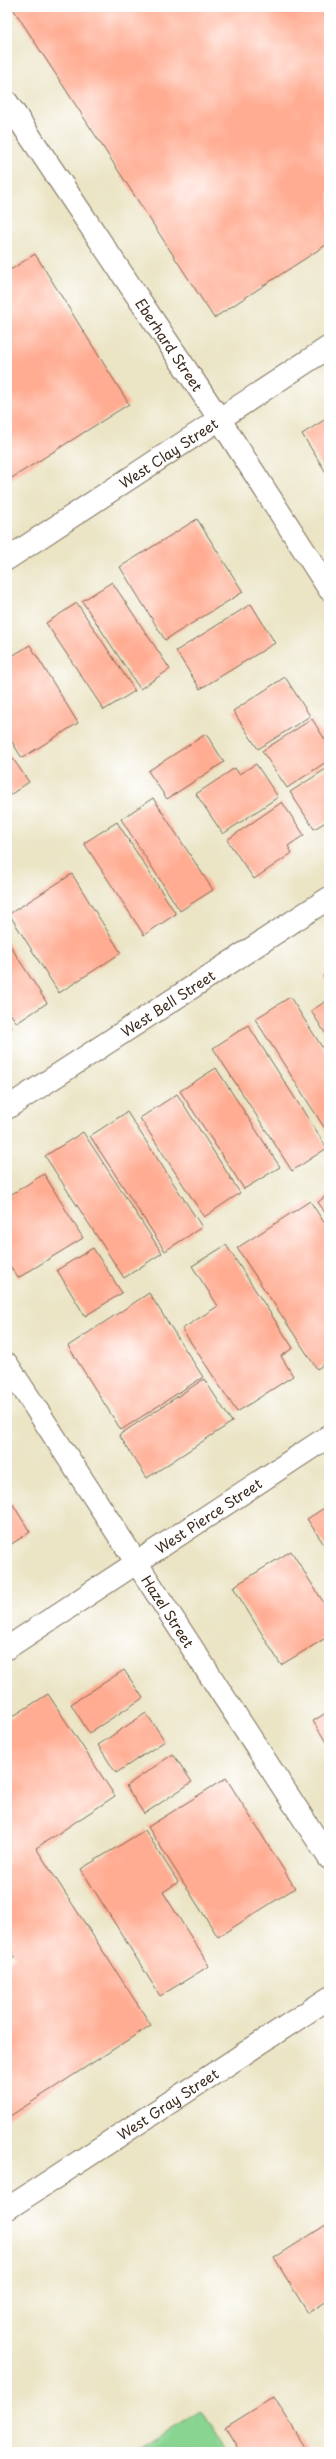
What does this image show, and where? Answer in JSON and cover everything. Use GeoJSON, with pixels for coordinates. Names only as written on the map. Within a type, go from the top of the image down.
{"type":"FeatureCollection","features":[{"type":"Feature","properties":{"kind":"street","name":"Eberhard Street"},"geometry":{"type":"LineString","coordinates":[[7,102],[220,420],[329,589]]}},
{"type":"Feature","properties":{"kind":"street","name":"West Clay Street"},"geometry":{"type":"LineString","coordinates":[[7,559],[329,347]]}},
{"type":"Feature","properties":{"kind":"street","name":"West Bell Street"},"geometry":{"type":"LineString","coordinates":[[7,1108],[329,898]]}},
{"type":"Feature","properties":{"kind":"street","name":"Hazel Street"},"geometry":{"type":"LineString","coordinates":[[7,1364],[329,1858]]}},
{"type":"Feature","properties":{"kind":"street","name":"West Pierce Street"},"geometry":{"type":"LineString","coordinates":[[7,1648],[329,1436]]}},
{"type":"Feature","properties":{"kind":"street","name":"West Gray Street"},"geometry":{"type":"LineString","coordinates":[[7,2209],[329,1998]]}},
{"type":"Feature","properties":{"kind":"green space"},"geometry":{"type":"Polygon","coordinates":[[[201,2410],[228,2452],[137,2452],[201,2410]]]}},
{"type":"Feature","properties":{"kind":"building"},"geometry":{"type":"Polygon","coordinates":[[[12,7],[329,7],[329,243],[214,318],[12,7]]]}},
{"type":"Feature","properties":{"kind":"building"},"geometry":{"type":"Polygon","coordinates":[[[35,254],[129,404],[7,481],[7,272],[35,254]]]}},
{"type":"Feature","properties":{"kind":"building"},"geometry":{"type":"Polygon","coordinates":[[[329,417],[329,473],[327,474],[302,434],[329,417]]]}},
{"type":"Feature","properties":{"kind":"building"},"geometry":{"type":"Polygon","coordinates":[[[197,519],[243,592],[165,640],[120,567],[197,519]]]}},
{"type":"Feature","properties":{"kind":"building"},"geometry":{"type":"Polygon","coordinates":[[[112,582],[170,669],[140,689],[82,601],[112,582]]]}},
{"type":"Feature","properties":{"kind":"building"},"geometry":{"type":"Polygon","coordinates":[[[77,603],[135,691],[104,710],[46,623],[77,603]]]}},
{"type":"Feature","properties":{"kind":"building"},"geometry":{"type":"Polygon","coordinates":[[[251,604],[275,643],[200,689],[176,651],[251,604]]]}},
{"type":"Feature","properties":{"kind":"building"},"geometry":{"type":"Polygon","coordinates":[[[30,645],[78,723],[22,758],[7,734],[7,659],[30,645]]]}},
{"type":"Feature","properties":{"kind":"building"},"geometry":{"type":"Polygon","coordinates":[[[285,677],[310,716],[258,749],[233,711],[285,677]]]}},
{"type":"Feature","properties":{"kind":"building"},"geometry":{"type":"Polygon","coordinates":[[[312,719],[329,746],[329,760],[287,788],[262,751],[312,719]]]}},
{"type":"Feature","properties":{"kind":"building"},"geometry":{"type":"Polygon","coordinates":[[[206,734],[224,762],[167,799],[148,771],[206,734]]]}},
{"type":"Feature","properties":{"kind":"building"},"geometry":{"type":"Polygon","coordinates":[[[7,750],[29,782],[7,797],[7,750]]]}},
{"type":"Feature","properties":{"kind":"building"},"geometry":{"type":"Polygon","coordinates":[[[256,764],[278,797],[223,834],[196,794],[235,768],[239,774],[256,764]]]}},
{"type":"Feature","properties":{"kind":"building"},"geometry":{"type":"Polygon","coordinates":[[[329,767],[329,820],[314,829],[290,792],[329,767]]]}},
{"type":"Feature","properties":{"kind":"building"},"geometry":{"type":"Polygon","coordinates":[[[153,798],[213,890],[180,911],[121,819],[153,798]]]}},
{"type":"Feature","properties":{"kind":"building"},"geometry":{"type":"Polygon","coordinates":[[[282,802],[304,835],[288,846],[292,853],[254,879],[227,840],[282,802]]]}},
{"type":"Feature","properties":{"kind":"building"},"geometry":{"type":"Polygon","coordinates":[[[117,822],[176,914],[144,935],[84,843],[117,822]]]}},
{"type":"Feature","properties":{"kind":"building"},"geometry":{"type":"Polygon","coordinates":[[[72,874],[121,953],[59,993],[9,914],[72,874]]]}},
{"type":"Feature","properties":{"kind":"building"},"geometry":{"type":"Polygon","coordinates":[[[7,941],[47,1003],[17,1023],[7,1009],[7,941]]]}},
{"type":"Feature","properties":{"kind":"building"},"geometry":{"type":"Polygon","coordinates":[[[329,972],[329,985],[323,976],[329,972]]]}},
{"type":"Feature","properties":{"kind":"building"},"geometry":{"type":"Polygon","coordinates":[[[290,997],[329,1058],[329,1135],[255,1019],[290,997]]]}},
{"type":"Feature","properties":{"kind":"building"},"geometry":{"type":"Polygon","coordinates":[[[329,999],[329,1039],[311,1011],[329,999]]]}},
{"type":"Feature","properties":{"kind":"building"},"geometry":{"type":"Polygon","coordinates":[[[7,1019],[12,1028],[7,1031],[7,1019]]]}},
{"type":"Feature","properties":{"kind":"building"},"geometry":{"type":"Polygon","coordinates":[[[248,1025],[327,1148],[292,1171],[213,1048],[248,1025]]]}},
{"type":"Feature","properties":{"kind":"building"},"geometry":{"type":"Polygon","coordinates":[[[216,1068],[280,1167],[244,1189],[180,1091],[216,1068]]]}},
{"type":"Feature","properties":{"kind":"building"},"geometry":{"type":"Polygon","coordinates":[[[177,1094],[240,1193],[204,1217],[140,1118],[177,1094]]]}},
{"type":"Feature","properties":{"kind":"building"},"geometry":{"type":"Polygon","coordinates":[[[127,1112],[202,1227],[165,1251],[90,1136],[127,1112]]]}},
{"type":"Feature","properties":{"kind":"building"},"geometry":{"type":"Polygon","coordinates":[[[83,1132],[162,1253],[124,1278],[45,1156],[83,1132]]]}},
{"type":"Feature","properties":{"kind":"building"},"geometry":{"type":"Polygon","coordinates":[[[44,1174],[83,1238],[18,1278],[7,1261],[7,1197],[44,1174]]]}},
{"type":"Feature","properties":{"kind":"building"},"geometry":{"type":"Polygon","coordinates":[[[329,1194],[329,1219],[318,1202],[329,1194]]]}},
{"type":"Feature","properties":{"kind":"building"},"geometry":{"type":"Polygon","coordinates":[[[310,1201],[329,1230],[329,1361],[317,1369],[237,1248],[310,1201]]]}},
{"type":"Feature","properties":{"kind":"building"},"geometry":{"type":"Polygon","coordinates":[[[226,1245],[293,1348],[281,1356],[293,1376],[237,1412],[182,1329],[218,1306],[192,1266],[226,1245]]]}},
{"type":"Feature","properties":{"kind":"building"},"geometry":{"type":"Polygon","coordinates":[[[93,1248],[122,1293],[85,1316],[57,1270],[93,1248]]]}},
{"type":"Feature","properties":{"kind":"building"},"geometry":{"type":"Polygon","coordinates":[[[149,1293],[203,1377],[121,1430],[68,1346],[149,1293]]]}},
{"type":"Feature","properties":{"kind":"building"},"geometry":{"type":"Polygon","coordinates":[[[204,1379],[232,1422],[147,1478],[119,1435],[204,1379]]]}},
{"type":"Feature","properties":{"kind":"building"},"geometry":{"type":"Polygon","coordinates":[[[7,1495],[30,1532],[7,1547],[7,1495]]]}},
{"type":"Feature","properties":{"kind":"building"},"geometry":{"type":"Polygon","coordinates":[[[329,1505],[329,1552],[307,1519],[329,1505]]]}},
{"type":"Feature","properties":{"kind":"building"},"geometry":{"type":"Polygon","coordinates":[[[291,1551],[329,1611],[329,1636],[281,1665],[233,1587],[291,1551]]]}},
{"type":"Feature","properties":{"kind":"building"},"geometry":{"type":"Polygon","coordinates":[[[124,1670],[143,1698],[89,1733],[71,1704],[124,1670]]]}},
{"type":"Feature","properties":{"kind":"building"},"geometry":{"type":"Polygon","coordinates":[[[48,1694],[115,1796],[36,1848],[151,2025],[7,2118],[7,1962],[15,1957],[7,1944],[7,1720],[48,1694]]]}},
{"type":"Feature","properties":{"kind":"building"},"geometry":{"type":"Polygon","coordinates":[[[329,1711],[329,1747],[313,1721],[329,1711]]]}},
{"type":"Feature","properties":{"kind":"building"},"geometry":{"type":"Polygon","coordinates":[[[146,1713],[165,1741],[116,1773],[98,1745],[146,1713]]]}},
{"type":"Feature","properties":{"kind":"building"},"geometry":{"type":"Polygon","coordinates":[[[173,1754],[192,1782],[144,1814],[126,1786],[173,1754]]]}},
{"type":"Feature","properties":{"kind":"building"},"geometry":{"type":"Polygon","coordinates":[[[226,1778],[295,1888],[218,1937],[148,1827],[226,1778]]]}},
{"type":"Feature","properties":{"kind":"building"},"geometry":{"type":"Polygon","coordinates":[[[145,1830],[178,1882],[163,1892],[209,1966],[160,1996],[81,1869],[145,1830]]]}},
{"type":"Feature","properties":{"kind":"building"},"geometry":{"type":"Polygon","coordinates":[[[329,2223],[329,2300],[308,2313],[274,2258],[329,2223]]]}},
{"type":"Feature","properties":{"kind":"building"},"geometry":{"type":"Polygon","coordinates":[[[274,2397],[308,2452],[241,2452],[226,2427],[274,2397]]]}}]}
